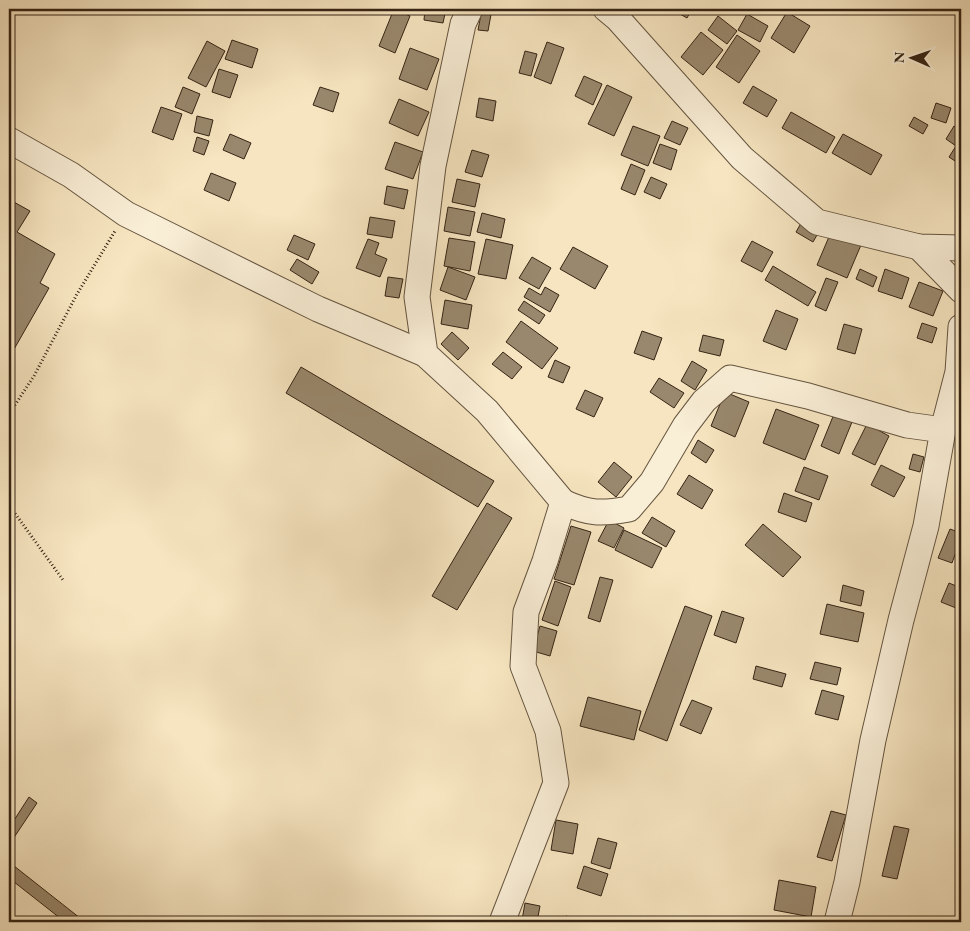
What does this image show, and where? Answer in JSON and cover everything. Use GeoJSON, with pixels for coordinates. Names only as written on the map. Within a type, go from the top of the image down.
{"type":"FeatureCollection","features":[{"type":"Feature","properties":{"kind":"street"},"geometry":{"type":"LineString","coordinates":[[425,354],[417,298],[433,166],[463,24],[470,9]]}},
{"type":"Feature","properties":{"kind":"street"},"geometry":{"type":"LineString","coordinates":[[606,9],[618,19],[742,158],[817,222],[919,247],[961,248]]}},
{"type":"Feature","properties":{"kind":"street"},"geometry":{"type":"LineString","coordinates":[[9,140],[70,175],[126,214],[318,309],[425,354],[487,411],[563,502],[582,510],[608,512],[629,509],[652,482],[684,426],[704,401],[730,378],[808,396],[907,425],[943,430]]}},
{"type":"Feature","properties":{"kind":"street"},"geometry":{"type":"LineString","coordinates":[[919,247],[961,290]]}},
{"type":"Feature","properties":{"kind":"street"},"geometry":{"type":"LineString","coordinates":[[837,922],[847,882],[878,722],[901,620],[926,526],[943,430],[960,372],[961,326]]}},
{"type":"Feature","properties":{"kind":"street"},"geometry":{"type":"LineString","coordinates":[[502,922],[556,782],[548,731],[523,666],[526,612],[545,561],[563,502]]}},
{"type":"Feature","properties":{"kind":"path"},"geometry":{"type":"LineString","coordinates":[[9,414],[34,376],[77,294],[126,214]]}},
{"type":"Feature","properties":{"kind":"path"},"geometry":{"type":"LineString","coordinates":[[9,505],[63,580]]}},
{"type":"Feature","properties":{"kind":"building"},"geometry":{"type":"Polygon","coordinates":[[[394,9],[410,16],[395,53],[379,46],[394,9]]]}},
{"type":"Feature","properties":{"kind":"building"},"geometry":{"type":"Polygon","coordinates":[[[425,9],[446,9],[443,23],[424,20],[425,9]]]}},
{"type":"Feature","properties":{"kind":"building"},"geometry":{"type":"Polygon","coordinates":[[[482,9],[492,9],[488,31],[478,30],[482,9]]]}},
{"type":"Feature","properties":{"kind":"building"},"geometry":{"type":"Polygon","coordinates":[[[671,9],[692,9],[687,18],[671,9]]]}},
{"type":"Feature","properties":{"kind":"building"},"geometry":{"type":"Polygon","coordinates":[[[787,12],[810,26],[794,53],[771,38],[787,12]]]}},
{"type":"Feature","properties":{"kind":"building"},"geometry":{"type":"Polygon","coordinates":[[[747,14],[768,26],[760,42],[738,30],[747,14]]]}},
{"type":"Feature","properties":{"kind":"building"},"geometry":{"type":"Polygon","coordinates":[[[718,16],[737,31],[727,44],[708,30],[718,16]]]}},
{"type":"Feature","properties":{"kind":"building"},"geometry":{"type":"Polygon","coordinates":[[[701,32],[723,50],[703,75],[681,57],[701,32]]]}},
{"type":"Feature","properties":{"kind":"building"},"geometry":{"type":"Polygon","coordinates":[[[737,35],[760,51],[739,83],[716,67],[737,35]]]}},
{"type":"Feature","properties":{"kind":"building"},"geometry":{"type":"Polygon","coordinates":[[[232,40],[258,49],[252,68],[225,59],[232,40]]]}},
{"type":"Feature","properties":{"kind":"building"},"geometry":{"type":"Polygon","coordinates":[[[207,41],[225,51],[206,87],[188,78],[207,41]]]}},
{"type":"Feature","properties":{"kind":"building"},"geometry":{"type":"Polygon","coordinates":[[[547,42],[564,48],[551,84],[534,77],[547,42]]]}},
{"type":"Feature","properties":{"kind":"building"},"geometry":{"type":"Polygon","coordinates":[[[410,48],[439,59],[427,90],[399,79],[410,48]]]}},
{"type":"Feature","properties":{"kind":"building"},"geometry":{"type":"Polygon","coordinates":[[[525,51],[537,54],[531,76],[519,73],[525,51]]]}},
{"type":"Feature","properties":{"kind":"building"},"geometry":{"type":"Polygon","coordinates":[[[219,69],[238,75],[230,98],[212,92],[219,69]]]}},
{"type":"Feature","properties":{"kind":"building"},"geometry":{"type":"Polygon","coordinates":[[[584,76],[602,84],[593,105],[575,96],[584,76]]]}},
{"type":"Feature","properties":{"kind":"building"},"geometry":{"type":"Polygon","coordinates":[[[607,85],[632,97],[614,136],[588,124],[607,85]]]}},
{"type":"Feature","properties":{"kind":"building"},"geometry":{"type":"Polygon","coordinates":[[[753,86],[777,100],[767,117],[743,103],[753,86]]]}},
{"type":"Feature","properties":{"kind":"building"},"geometry":{"type":"Polygon","coordinates":[[[183,87],[200,94],[192,114],[175,107],[183,87]]]}},
{"type":"Feature","properties":{"kind":"building"},"geometry":{"type":"Polygon","coordinates":[[[320,87],[339,93],[333,112],[313,105],[320,87]]]}},
{"type":"Feature","properties":{"kind":"building"},"geometry":{"type":"Polygon","coordinates":[[[479,98],[496,101],[493,121],[476,117],[479,98]]]}},
{"type":"Feature","properties":{"kind":"building"},"geometry":{"type":"Polygon","coordinates":[[[399,99],[429,112],[418,136],[389,123],[399,99]]]}},
{"type":"Feature","properties":{"kind":"building"},"geometry":{"type":"Polygon","coordinates":[[[936,103],[951,108],[946,123],[931,118],[936,103]]]}},
{"type":"Feature","properties":{"kind":"building"},"geometry":{"type":"Polygon","coordinates":[[[161,107],[182,114],[173,140],[152,132],[161,107]]]}},
{"type":"Feature","properties":{"kind":"building"},"geometry":{"type":"Polygon","coordinates":[[[791,112],[835,137],[826,153],[782,128],[791,112]]]}},
{"type":"Feature","properties":{"kind":"building"},"geometry":{"type":"Polygon","coordinates":[[[197,116],[213,120],[209,136],[194,132],[197,116]]]}},
{"type":"Feature","properties":{"kind":"building"},"geometry":{"type":"Polygon","coordinates":[[[914,117],[928,125],[923,134],[909,126],[914,117]]]}},
{"type":"Feature","properties":{"kind":"building"},"geometry":{"type":"Polygon","coordinates":[[[672,121],[688,128],[680,145],[664,138],[672,121]]]}},
{"type":"Feature","properties":{"kind":"building"},"geometry":{"type":"Polygon","coordinates":[[[633,126],[660,136],[648,166],[621,155],[633,126]]]}},
{"type":"Feature","properties":{"kind":"building"},"geometry":{"type":"Polygon","coordinates":[[[954,126],[961,131],[961,165],[949,157],[956,146],[946,139],[954,126]]]}},
{"type":"Feature","properties":{"kind":"building"},"geometry":{"type":"Polygon","coordinates":[[[230,134],[251,143],[244,159],[223,150],[230,134]]]}},
{"type":"Feature","properties":{"kind":"building"},"geometry":{"type":"Polygon","coordinates":[[[843,134],[882,155],[871,175],[832,153],[843,134]]]}},
{"type":"Feature","properties":{"kind":"building"},"geometry":{"type":"Polygon","coordinates":[[[197,137],[209,141],[204,155],[193,151],[197,137]]]}},
{"type":"Feature","properties":{"kind":"building"},"geometry":{"type":"Polygon","coordinates":[[[395,142],[423,152],[413,179],[385,169],[395,142]]]}},
{"type":"Feature","properties":{"kind":"building"},"geometry":{"type":"Polygon","coordinates":[[[660,144],[677,150],[671,170],[653,163],[660,144]]]}},
{"type":"Feature","properties":{"kind":"building"},"geometry":{"type":"Polygon","coordinates":[[[472,150],[489,155],[482,177],[465,172],[472,150]]]}},
{"type":"Feature","properties":{"kind":"building"},"geometry":{"type":"Polygon","coordinates":[[[631,164],[645,170],[635,195],[621,189],[631,164]]]}},
{"type":"Feature","properties":{"kind":"building"},"geometry":{"type":"Polygon","coordinates":[[[211,173],[236,183],[229,201],[204,190],[211,173]]]}},
{"type":"Feature","properties":{"kind":"building"},"geometry":{"type":"Polygon","coordinates":[[[651,177],[667,184],[660,199],[644,192],[651,177]]]}},
{"type":"Feature","properties":{"kind":"building"},"geometry":{"type":"Polygon","coordinates":[[[457,179],[480,184],[475,207],[452,202],[457,179]]]}},
{"type":"Feature","properties":{"kind":"building"},"geometry":{"type":"Polygon","coordinates":[[[387,186],[408,190],[404,209],[384,204],[387,186]]]}},
{"type":"Feature","properties":{"kind":"building"},"geometry":{"type":"Polygon","coordinates":[[[12,201],[30,211],[17,232],[55,254],[40,283],[49,288],[9,358],[9,205],[12,201]]]}},
{"type":"Feature","properties":{"kind":"building"},"geometry":{"type":"Polygon","coordinates":[[[448,207],[475,212],[470,236],[444,231],[448,207]]]}},
{"type":"Feature","properties":{"kind":"building"},"geometry":{"type":"Polygon","coordinates":[[[482,213],[505,219],[501,238],[477,232],[482,213]]]}},
{"type":"Feature","properties":{"kind":"building"},"geometry":{"type":"Polygon","coordinates":[[[370,217],[395,221],[392,238],[367,234],[370,217]]]}},
{"type":"Feature","properties":{"kind":"building"},"geometry":{"type":"Polygon","coordinates":[[[804,218],[821,228],[813,242],[796,232],[804,218]]]}},
{"type":"Feature","properties":{"kind":"building"},"geometry":{"type":"Polygon","coordinates":[[[831,232],[861,245],[847,278],[817,265],[831,232]]]}},
{"type":"Feature","properties":{"kind":"building"},"geometry":{"type":"Polygon","coordinates":[[[294,235],[315,244],[308,260],[287,250],[294,235]]]}},
{"type":"Feature","properties":{"kind":"building"},"geometry":{"type":"Polygon","coordinates":[[[449,238],[475,242],[470,271],[444,266],[449,238]]]}},
{"type":"Feature","properties":{"kind":"building"},"geometry":{"type":"Polygon","coordinates":[[[368,239],[379,243],[375,254],[387,259],[380,277],[356,268],[368,239]]]}},
{"type":"Feature","properties":{"kind":"building"},"geometry":{"type":"Polygon","coordinates":[[[486,239],[513,245],[506,279],[478,274],[486,239]]]}},
{"type":"Feature","properties":{"kind":"building"},"geometry":{"type":"Polygon","coordinates":[[[752,241],[773,252],[762,272],[741,261],[752,241]]]}},
{"type":"Feature","properties":{"kind":"building"},"geometry":{"type":"Polygon","coordinates":[[[573,247],[608,266],[595,289],[560,269],[573,247]]]}},
{"type":"Feature","properties":{"kind":"building"},"geometry":{"type":"Polygon","coordinates":[[[532,257],[551,268],[539,289],[519,278],[532,257]]]}},
{"type":"Feature","properties":{"kind":"building"},"geometry":{"type":"Polygon","coordinates":[[[297,259],[319,272],[312,284],[290,270],[297,259]]]}},
{"type":"Feature","properties":{"kind":"building"},"geometry":{"type":"Polygon","coordinates":[[[773,266],[816,292],[808,306],[765,280],[773,266]]]}},
{"type":"Feature","properties":{"kind":"building"},"geometry":{"type":"Polygon","coordinates":[[[448,267],[475,277],[466,300],[440,290],[448,267]]]}},
{"type":"Feature","properties":{"kind":"building"},"geometry":{"type":"Polygon","coordinates":[[[860,269],[877,277],[873,287],[856,279],[860,269]]]}},
{"type":"Feature","properties":{"kind":"building"},"geometry":{"type":"Polygon","coordinates":[[[885,269],[909,278],[902,299],[878,291],[885,269]]]}},
{"type":"Feature","properties":{"kind":"building"},"geometry":{"type":"Polygon","coordinates":[[[388,277],[403,279],[399,298],[385,296],[388,277]]]}},
{"type":"Feature","properties":{"kind":"building"},"geometry":{"type":"Polygon","coordinates":[[[826,278],[838,282],[826,311],[815,306],[826,278]]]}},
{"type":"Feature","properties":{"kind":"building"},"geometry":{"type":"Polygon","coordinates":[[[919,282],[943,291],[933,316],[909,307],[919,282]]]}},
{"type":"Feature","properties":{"kind":"building"},"geometry":{"type":"Polygon","coordinates":[[[545,287],[559,295],[550,312],[524,297],[529,288],[541,295],[545,287]]]}},
{"type":"Feature","properties":{"kind":"building"},"geometry":{"type":"Polygon","coordinates":[[[445,300],[472,305],[468,329],[441,324],[445,300]]]}},
{"type":"Feature","properties":{"kind":"building"},"geometry":{"type":"Polygon","coordinates":[[[524,301],[545,315],[539,324],[518,310],[524,301]]]}},
{"type":"Feature","properties":{"kind":"building"},"geometry":{"type":"Polygon","coordinates":[[[776,310],[798,319],[786,350],[763,341],[776,310]]]}},
{"type":"Feature","properties":{"kind":"building"},"geometry":{"type":"Polygon","coordinates":[[[521,321],[558,348],[542,369],[506,342],[521,321]]]}},
{"type":"Feature","properties":{"kind":"building"},"geometry":{"type":"Polygon","coordinates":[[[922,323],[937,328],[932,343],[917,338],[922,323]]]}},
{"type":"Feature","properties":{"kind":"building"},"geometry":{"type":"Polygon","coordinates":[[[844,324],[862,329],[855,354],[837,349],[844,324]]]}},
{"type":"Feature","properties":{"kind":"building"},"geometry":{"type":"Polygon","coordinates":[[[642,331],[662,338],[654,360],[634,353],[642,331]]]}},
{"type":"Feature","properties":{"kind":"building"},"geometry":{"type":"Polygon","coordinates":[[[452,332],[469,348],[458,360],[441,344],[452,332]]]}},
{"type":"Feature","properties":{"kind":"building"},"geometry":{"type":"Polygon","coordinates":[[[703,335],[724,340],[720,356],[699,351],[703,335]]]}},
{"type":"Feature","properties":{"kind":"building"},"geometry":{"type":"Polygon","coordinates":[[[503,352],[522,367],[512,379],[492,364],[503,352]]]}},
{"type":"Feature","properties":{"kind":"building"},"geometry":{"type":"Polygon","coordinates":[[[555,360],[570,367],[563,383],[548,377],[555,360]]]}},
{"type":"Feature","properties":{"kind":"building"},"geometry":{"type":"Polygon","coordinates":[[[692,361],[707,370],[695,390],[681,381],[692,361]]]}},
{"type":"Feature","properties":{"kind":"building"},"geometry":{"type":"Polygon","coordinates":[[[301,367],[494,481],[478,507],[286,393],[301,367]]]}},
{"type":"Feature","properties":{"kind":"building"},"geometry":{"type":"Polygon","coordinates":[[[659,378],[684,393],[674,408],[650,392],[659,378]]]}},
{"type":"Feature","properties":{"kind":"building"},"geometry":{"type":"Polygon","coordinates":[[[585,390],[603,398],[594,417],[576,409],[585,390]]]}},
{"type":"Feature","properties":{"kind":"building"},"geometry":{"type":"Polygon","coordinates":[[[725,392],[749,402],[735,437],[711,426],[725,392]]]}},
{"type":"Feature","properties":{"kind":"building"},"geometry":{"type":"Polygon","coordinates":[[[776,409],[819,425],[805,460],[763,443],[776,409]]]}},
{"type":"Feature","properties":{"kind":"building"},"geometry":{"type":"Polygon","coordinates":[[[834,414],[852,422],[839,454],[821,446],[834,414]]]}},
{"type":"Feature","properties":{"kind":"building"},"geometry":{"type":"Polygon","coordinates":[[[867,424],[889,436],[875,465],[852,454],[867,424]]]}},
{"type":"Feature","properties":{"kind":"building"},"geometry":{"type":"Polygon","coordinates":[[[698,440],[714,450],[706,463],[691,453],[698,440]]]}},
{"type":"Feature","properties":{"kind":"building"},"geometry":{"type":"Polygon","coordinates":[[[913,454],[924,457],[920,472],[909,469],[913,454]]]}},
{"type":"Feature","properties":{"kind":"building"},"geometry":{"type":"Polygon","coordinates":[[[614,462],[632,477],[616,497],[598,482],[614,462]]]}},
{"type":"Feature","properties":{"kind":"building"},"geometry":{"type":"Polygon","coordinates":[[[881,465],[905,477],[894,497],[871,485],[881,465]]]}},
{"type":"Feature","properties":{"kind":"building"},"geometry":{"type":"Polygon","coordinates":[[[804,467],[828,476],[819,500],[795,491],[804,467]]]}},
{"type":"Feature","properties":{"kind":"building"},"geometry":{"type":"Polygon","coordinates":[[[689,475],[713,490],[702,509],[677,494],[689,475]]]}},
{"type":"Feature","properties":{"kind":"building"},"geometry":{"type":"Polygon","coordinates":[[[784,493],[812,503],[806,522],[778,512],[784,493]]]}},
{"type":"Feature","properties":{"kind":"building"},"geometry":{"type":"Polygon","coordinates":[[[487,503],[512,518],[457,610],[432,596],[487,503]]]}},
{"type":"Feature","properties":{"kind":"building"},"geometry":{"type":"Polygon","coordinates":[[[652,517],[675,531],[666,547],[642,533],[652,517]]]}},
{"type":"Feature","properties":{"kind":"building"},"geometry":{"type":"Polygon","coordinates":[[[609,520],[624,528],[614,548],[598,541],[609,520]]]}},
{"type":"Feature","properties":{"kind":"building"},"geometry":{"type":"Polygon","coordinates":[[[763,524],[801,557],[783,577],[745,545],[763,524]]]}},
{"type":"Feature","properties":{"kind":"building"},"geometry":{"type":"Polygon","coordinates":[[[571,526],[591,532],[574,585],[554,579],[571,526]]]}},
{"type":"Feature","properties":{"kind":"building"},"geometry":{"type":"Polygon","coordinates":[[[950,529],[961,533],[952,563],[938,558],[950,529]]]}},
{"type":"Feature","properties":{"kind":"building"},"geometry":{"type":"Polygon","coordinates":[[[624,530],[662,548],[652,568],[615,550],[624,530]]]}},
{"type":"Feature","properties":{"kind":"building"},"geometry":{"type":"Polygon","coordinates":[[[600,577],[613,580],[600,622],[588,618],[600,577]]]}},
{"type":"Feature","properties":{"kind":"building"},"geometry":{"type":"Polygon","coordinates":[[[555,581],[571,587],[558,626],[542,620],[555,581]]]}},
{"type":"Feature","properties":{"kind":"building"},"geometry":{"type":"Polygon","coordinates":[[[949,583],[961,588],[961,610],[941,602],[949,583]]]}},
{"type":"Feature","properties":{"kind":"building"},"geometry":{"type":"Polygon","coordinates":[[[843,585],[864,591],[861,606],[840,601],[843,585]]]}},
{"type":"Feature","properties":{"kind":"building"},"geometry":{"type":"Polygon","coordinates":[[[827,604],[864,613],[858,642],[820,634],[827,604]]]}},
{"type":"Feature","properties":{"kind":"building"},"geometry":{"type":"Polygon","coordinates":[[[685,606],[712,616],[667,741],[639,730],[685,606]]]}},
{"type":"Feature","properties":{"kind":"building"},"geometry":{"type":"Polygon","coordinates":[[[722,611],[744,618],[736,643],[714,635],[722,611]]]}},
{"type":"Feature","properties":{"kind":"building"},"geometry":{"type":"Polygon","coordinates":[[[540,626],[557,631],[550,656],[533,651],[540,626]]]}},
{"type":"Feature","properties":{"kind":"building"},"geometry":{"type":"Polygon","coordinates":[[[815,662],[841,668],[837,685],[810,679],[815,662]]]}},
{"type":"Feature","properties":{"kind":"building"},"geometry":{"type":"Polygon","coordinates":[[[756,666],[786,674],[782,687],[753,679],[756,666]]]}},
{"type":"Feature","properties":{"kind":"building"},"geometry":{"type":"Polygon","coordinates":[[[822,690],[844,696],[838,720],[815,714],[822,690]]]}},
{"type":"Feature","properties":{"kind":"building"},"geometry":{"type":"Polygon","coordinates":[[[588,697],[641,711],[634,740],[580,726],[588,697]]]}},
{"type":"Feature","properties":{"kind":"building"},"geometry":{"type":"Polygon","coordinates":[[[692,700],[712,708],[701,734],[680,725],[692,700]]]}},
{"type":"Feature","properties":{"kind":"building"},"geometry":{"type":"Polygon","coordinates":[[[29,797],[37,803],[9,845],[9,828],[29,797]]]}},
{"type":"Feature","properties":{"kind":"building"},"geometry":{"type":"Polygon","coordinates":[[[831,811],[846,815],[832,861],[817,857],[831,811]]]}},
{"type":"Feature","properties":{"kind":"building"},"geometry":{"type":"Polygon","coordinates":[[[556,820],[578,824],[573,854],[551,850],[556,820]]]}},
{"type":"Feature","properties":{"kind":"building"},"geometry":{"type":"Polygon","coordinates":[[[894,826],[909,829],[897,879],[882,876],[894,826]]]}},
{"type":"Feature","properties":{"kind":"building"},"geometry":{"type":"Polygon","coordinates":[[[598,838],[617,843],[610,869],[591,863],[598,838]]]}},
{"type":"Feature","properties":{"kind":"building"},"geometry":{"type":"Polygon","coordinates":[[[9,862],[85,922],[65,922],[9,878],[9,862]]]}},
{"type":"Feature","properties":{"kind":"building"},"geometry":{"type":"Polygon","coordinates":[[[584,866],[608,874],[601,896],[577,888],[584,866]]]}},
{"type":"Feature","properties":{"kind":"building"},"geometry":{"type":"Polygon","coordinates":[[[779,880],[816,887],[811,917],[774,910],[779,880]]]}},
{"type":"Feature","properties":{"kind":"building"},"geometry":{"type":"Polygon","coordinates":[[[525,903],[540,906],[537,922],[522,920],[525,903]]]}},
{"type":"Feature","properties":{"kind":"building"},"geometry":{"type":"Polygon","coordinates":[[[566,916],[586,922],[564,922],[566,916]]]}}]}
